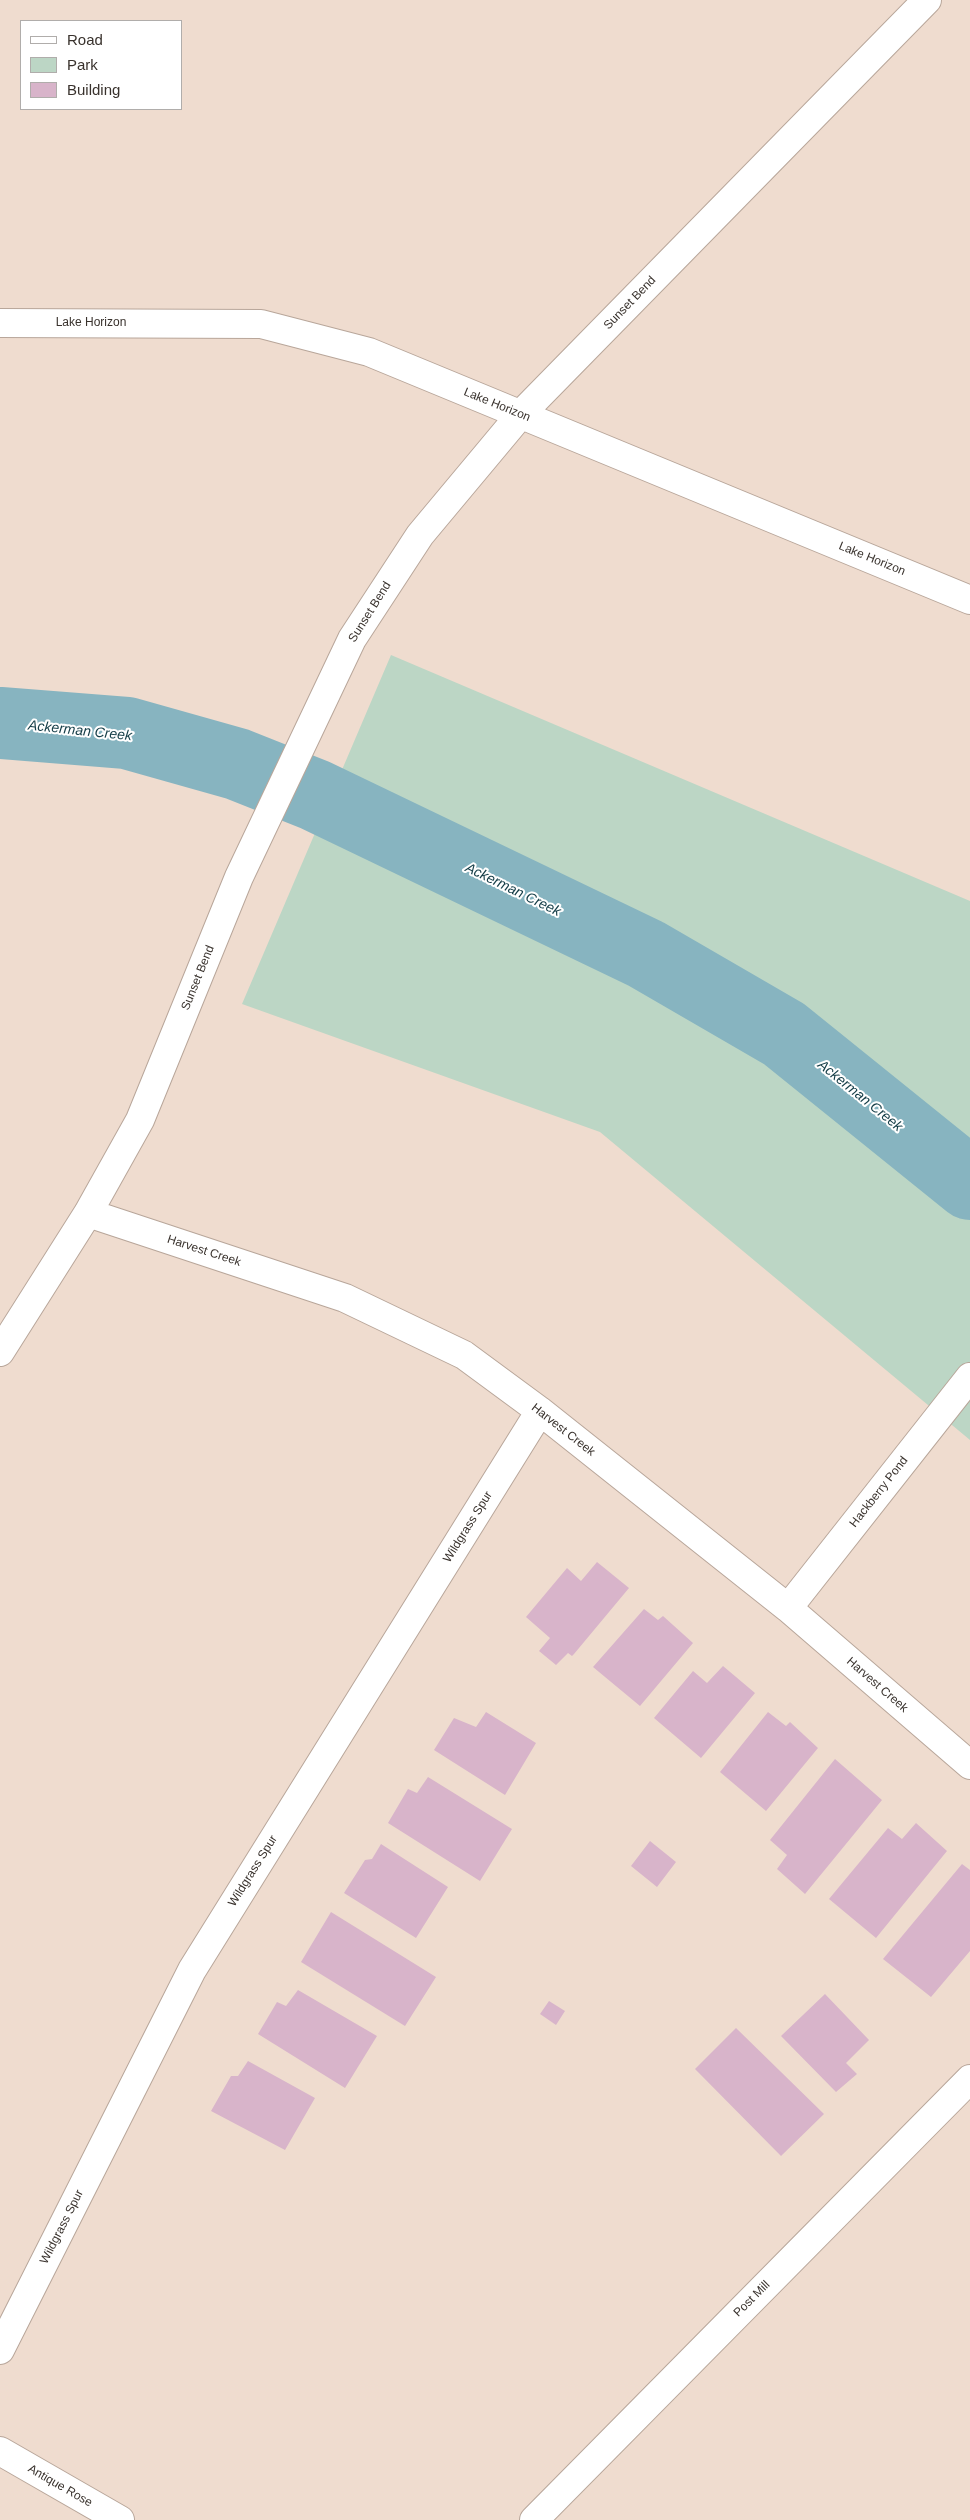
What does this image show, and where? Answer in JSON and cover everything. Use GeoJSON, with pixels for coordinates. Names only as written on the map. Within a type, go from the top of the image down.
{"type":"FeatureCollection","features":[{"type":"Feature","properties":{"kind":"street","name":"Sunset Bend"},"geometry":{"type":"LineString","coordinates":[[0,1352],[88,1213],[140,1120],[239,877],[352,639],[420,535],[521,414],[927,0]]}},
{"type":"Feature","properties":{"kind":"street","name":"Lake Horizon"},"geometry":{"type":"LineString","coordinates":[[0,323],[261,324],[368,352],[970,600]]}},
{"type":"Feature","properties":{"kind":"street","name":"Harvest Creek"},"geometry":{"type":"LineString","coordinates":[[88,1213],[345,1298],[464,1355],[540,1411],[788,1608],[970,1765]]}},
{"type":"Feature","properties":{"kind":"street","name":"Hackberry Pond"},"geometry":{"type":"LineString","coordinates":[[788,1608],[970,1377]]}},
{"type":"Feature","properties":{"kind":"street","name":"Wildgrass Spur"},"geometry":{"type":"LineString","coordinates":[[0,2350],[192,1970],[540,1411]]}},
{"type":"Feature","properties":{"kind":"street","name":"Post Mill"},"geometry":{"type":"LineString","coordinates":[[534,2520],[970,2079]]}},
{"type":"Feature","properties":{"kind":"street","name":"Antique Rose"},"geometry":{"type":"LineString","coordinates":[[0,2451],[120,2520]]}},
{"type":"Feature","properties":{"kind":"green space"},"geometry":{"type":"Polygon","coordinates":[[[391,655],[970,901],[970,1440],[600,1132],[242,1004],[391,655]]]}},
{"type":"Feature","properties":{"kind":"building"},"geometry":{"type":"Polygon","coordinates":[[[597,1562],[629,1588],[574,1654],[572,1656],[568,1653],[556,1665],[539,1651],[550,1638],[526,1617],[567,1568],[581,1581],[597,1562]]]}},
{"type":"Feature","properties":{"kind":"building"},"geometry":{"type":"Polygon","coordinates":[[[644,1609],[658,1620],[663,1616],[693,1643],[640,1706],[593,1667],[644,1609]]]}},
{"type":"Feature","properties":{"kind":"building"},"geometry":{"type":"Polygon","coordinates":[[[723,1666],[755,1693],[701,1758],[654,1718],[693,1671],[707,1683],[723,1666]]]}},
{"type":"Feature","properties":{"kind":"building"},"geometry":{"type":"Polygon","coordinates":[[[486,1712],[536,1743],[505,1795],[434,1750],[454,1718],[476,1727],[486,1712]]]}},
{"type":"Feature","properties":{"kind":"building"},"geometry":{"type":"Polygon","coordinates":[[[768,1712],[786,1726],[790,1722],[818,1748],[766,1811],[720,1772],[768,1712]]]}},
{"type":"Feature","properties":{"kind":"building"},"geometry":{"type":"Polygon","coordinates":[[[835,1759],[882,1800],[805,1894],[777,1869],[787,1855],[770,1840],[835,1759]]]}},
{"type":"Feature","properties":{"kind":"building"},"geometry":{"type":"Polygon","coordinates":[[[428,1777],[512,1829],[480,1881],[388,1823],[408,1789],[417,1793],[428,1777]]]}},
{"type":"Feature","properties":{"kind":"building"},"geometry":{"type":"Polygon","coordinates":[[[916,1823],[947,1851],[876,1938],[829,1899],[888,1828],[902,1839],[916,1823]]]}},
{"type":"Feature","properties":{"kind":"building"},"geometry":{"type":"Polygon","coordinates":[[[650,1841],[676,1862],[657,1887],[631,1866],[650,1841]]]}},
{"type":"Feature","properties":{"kind":"building"},"geometry":{"type":"Polygon","coordinates":[[[381,1844],[448,1887],[416,1938],[344,1893],[365,1860],[372,1859],[381,1844]]]}},
{"type":"Feature","properties":{"kind":"building"},"geometry":{"type":"Polygon","coordinates":[[[962,1864],[970,1870],[970,1951],[931,1997],[883,1959],[962,1864]]]}},
{"type":"Feature","properties":{"kind":"building"},"geometry":{"type":"Polygon","coordinates":[[[331,1912],[436,1977],[405,2026],[301,1962],[331,1912]]]}},
{"type":"Feature","properties":{"kind":"building"},"geometry":{"type":"Polygon","coordinates":[[[298,1990],[377,2036],[345,2088],[258,2034],[277,2002],[286,2006],[298,1990]]]}},
{"type":"Feature","properties":{"kind":"building"},"geometry":{"type":"Polygon","coordinates":[[[825,1994],[869,2040],[846,2063],[857,2074],[836,2092],[781,2036],[825,1994]]]}},
{"type":"Feature","properties":{"kind":"building"},"geometry":{"type":"Polygon","coordinates":[[[549,2001],[565,2011],[556,2025],[540,2014],[549,2001]]]}},
{"type":"Feature","properties":{"kind":"building"},"geometry":{"type":"Polygon","coordinates":[[[736,2028],[824,2114],[781,2156],[695,2069],[736,2028]]]}},
{"type":"Feature","properties":{"kind":"building"},"geometry":{"type":"Polygon","coordinates":[[[248,2061],[315,2098],[285,2150],[211,2111],[231,2076],[238,2076],[248,2061]]]}},
{"type":"Feature","properties":{"kind":"waterway","name":"Ackerman Creek"},"geometry":{"type":"LineString","coordinates":[[0,723],[127,733],[237,764],[315,795],[646,954],[784,1034],[970,1184]]}}]}
